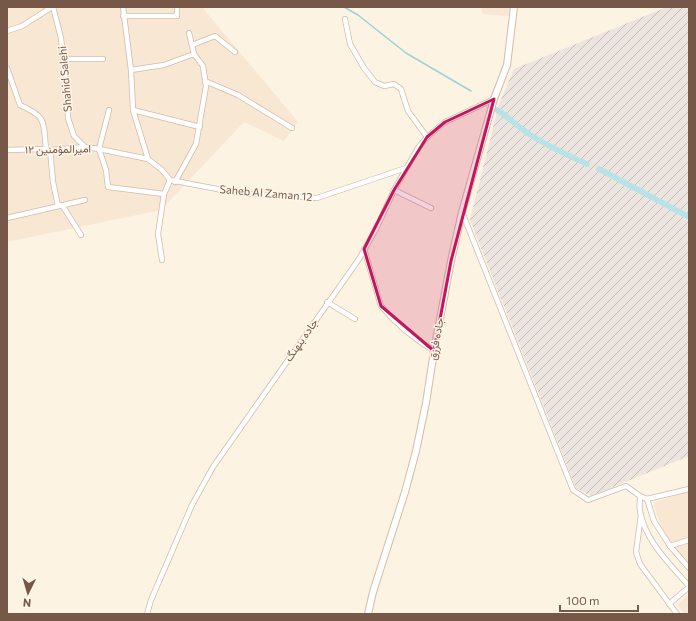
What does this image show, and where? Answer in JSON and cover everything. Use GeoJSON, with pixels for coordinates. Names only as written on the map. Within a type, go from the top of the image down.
{"type":"FeatureCollection","features":[{"type":"Feature","properties":{"kind":"street"},"geometry":{"type":"LineString","coordinates":[[7,31],[22,26],[53,7]]}},
{"type":"Feature","properties":{"kind":"street","name":"Shahid Salehi"},"geometry":{"type":"LineString","coordinates":[[53,7],[61,38],[64,59],[68,118],[74,136],[85,148]]}},
{"type":"Feature","properties":{"kind":"street"},"geometry":{"type":"LineString","coordinates":[[123,7],[131,70],[133,110],[148,159]]}},
{"type":"Feature","properties":{"kind":"street"},"geometry":{"type":"LineString","coordinates":[[124,16],[177,16],[177,7]]}},
{"type":"Feature","properties":{"kind":"street","name":"جاده فرزق"},"geometry":{"type":"LineString","coordinates":[[368,614],[373,592],[405,492],[416,451],[451,261],[462,212],[494,99],[507,64],[514,7]]}},
{"type":"Feature","properties":{"kind":"street"},"geometry":{"type":"LineString","coordinates":[[345,19],[350,44],[364,68],[375,82],[384,86],[394,84],[401,89],[408,111],[427,137]]}},
{"type":"Feature","properties":{"kind":"street"},"geometry":{"type":"LineString","coordinates":[[162,260],[158,234],[164,194],[196,144],[206,86],[203,66],[194,54],[189,33]]}},
{"type":"Feature","properties":{"kind":"street"},"geometry":{"type":"LineString","coordinates":[[192,45],[215,36],[235,52]]}},
{"type":"Feature","properties":{"kind":"street"},"geometry":{"type":"LineString","coordinates":[[131,70],[164,65],[194,54]]}},
{"type":"Feature","properties":{"kind":"street"},"geometry":{"type":"LineString","coordinates":[[64,59],[103,59]]}},
{"type":"Feature","properties":{"kind":"street"},"geometry":{"type":"LineString","coordinates":[[7,68],[20,105],[34,112],[43,120],[53,182],[60,206],[81,235]]}},
{"type":"Feature","properties":{"kind":"street"},"geometry":{"type":"LineString","coordinates":[[205,81],[238,95],[292,128]]}},
{"type":"Feature","properties":{"kind":"street","name":"جاده بنهنگ"},"geometry":{"type":"LineString","coordinates":[[147,614],[151,600],[192,505],[213,466],[364,249],[376,229],[394,190],[418,148],[427,137],[445,122],[494,99]]}},
{"type":"Feature","properties":{"kind":"street"},"geometry":{"type":"LineString","coordinates":[[109,110],[99,149],[106,170],[108,187],[164,194]]}},
{"type":"Feature","properties":{"kind":"street"},"geometry":{"type":"LineString","coordinates":[[133,110],[200,127]]}},
{"type":"Feature","properties":{"kind":"street","name":"امیرالمؤمنین ۱۲"},"geometry":{"type":"LineString","coordinates":[[7,150],[99,149],[148,159],[173,181]]}},
{"type":"Feature","properties":{"kind":"street","name":"Saheb Al Zaman 12"},"geometry":{"type":"LineString","coordinates":[[173,181],[238,193],[317,198],[406,168]]}},
{"type":"Feature","properties":{"kind":"street"},"geometry":{"type":"LineString","coordinates":[[394,190],[431,208]]}},
{"type":"Feature","properties":{"kind":"street"},"geometry":{"type":"LineString","coordinates":[[7,218],[85,200]]}},
{"type":"Feature","properties":{"kind":"street"},"geometry":{"type":"LineString","coordinates":[[462,212],[573,490],[588,500],[626,486],[647,499],[689,489]]}},
{"type":"Feature","properties":{"kind":"street"},"geometry":{"type":"LineString","coordinates":[[364,249],[381,306],[418,340],[434,351]]}},
{"type":"Feature","properties":{"kind":"street"},"geometry":{"type":"LineString","coordinates":[[327,302],[355,319]]}},
{"type":"Feature","properties":{"kind":"street"},"geometry":{"type":"LineString","coordinates":[[640,496],[639,510],[643,524],[654,545],[689,587],[670,604]]}},
{"type":"Feature","properties":{"kind":"street"},"geometry":{"type":"LineString","coordinates":[[647,499],[654,521],[670,546],[689,568]]}},
{"type":"Feature","properties":{"kind":"street"},"geometry":{"type":"LineString","coordinates":[[641,515],[636,552],[640,564],[677,614]]}},
{"type":"Feature","properties":{"kind":"street"},"geometry":{"type":"LineString","coordinates":[[670,546],[689,540]]}},
{"type":"Feature","properties":{"kind":"highlighted area"},"geometry":{"type":"Polygon","coordinates":[[[494,99],[451,261],[434,351],[381,306],[364,249],[394,190],[427,137],[445,122],[494,99]]]}},
{"type":"Feature","properties":{"kind":"shaded area"},"geometry":{"type":"Polygon","coordinates":[[[7,7],[202,7],[298,122],[284,141],[244,122],[161,210],[7,242],[7,7]]]}},
{"type":"Feature","properties":{"kind":"shaded area"},"geometry":{"type":"Polygon","coordinates":[[[482,7],[510,7],[509,16],[482,14],[482,7]]]}},
{"type":"Feature","properties":{"kind":"shaded area"},"geometry":{"type":"Polygon","coordinates":[[[667,7],[689,7],[689,456],[591,496],[576,488],[470,220],[499,104],[514,69],[667,7]]]}},
{"type":"Feature","properties":{"kind":"shaded area"},"geometry":{"type":"Polygon","coordinates":[[[689,491],[689,566],[666,540],[653,503],[689,491]]]}},
{"type":"Feature","properties":{"kind":"shaded area"},"geometry":{"type":"Polygon","coordinates":[[[689,595],[689,614],[684,614],[677,604],[689,595]]]}},
{"type":"Feature","properties":{"kind":"waterway"},"geometry":{"type":"LineString","coordinates":[[344,7],[358,15],[406,53],[471,91]]}},
{"type":"Feature","properties":{"kind":"waterway"},"geometry":{"type":"LineString","coordinates":[[497,110],[536,138],[587,164]]}},
{"type":"Feature","properties":{"kind":"waterway"},"geometry":{"type":"LineString","coordinates":[[599,169],[689,217]]}}]}
